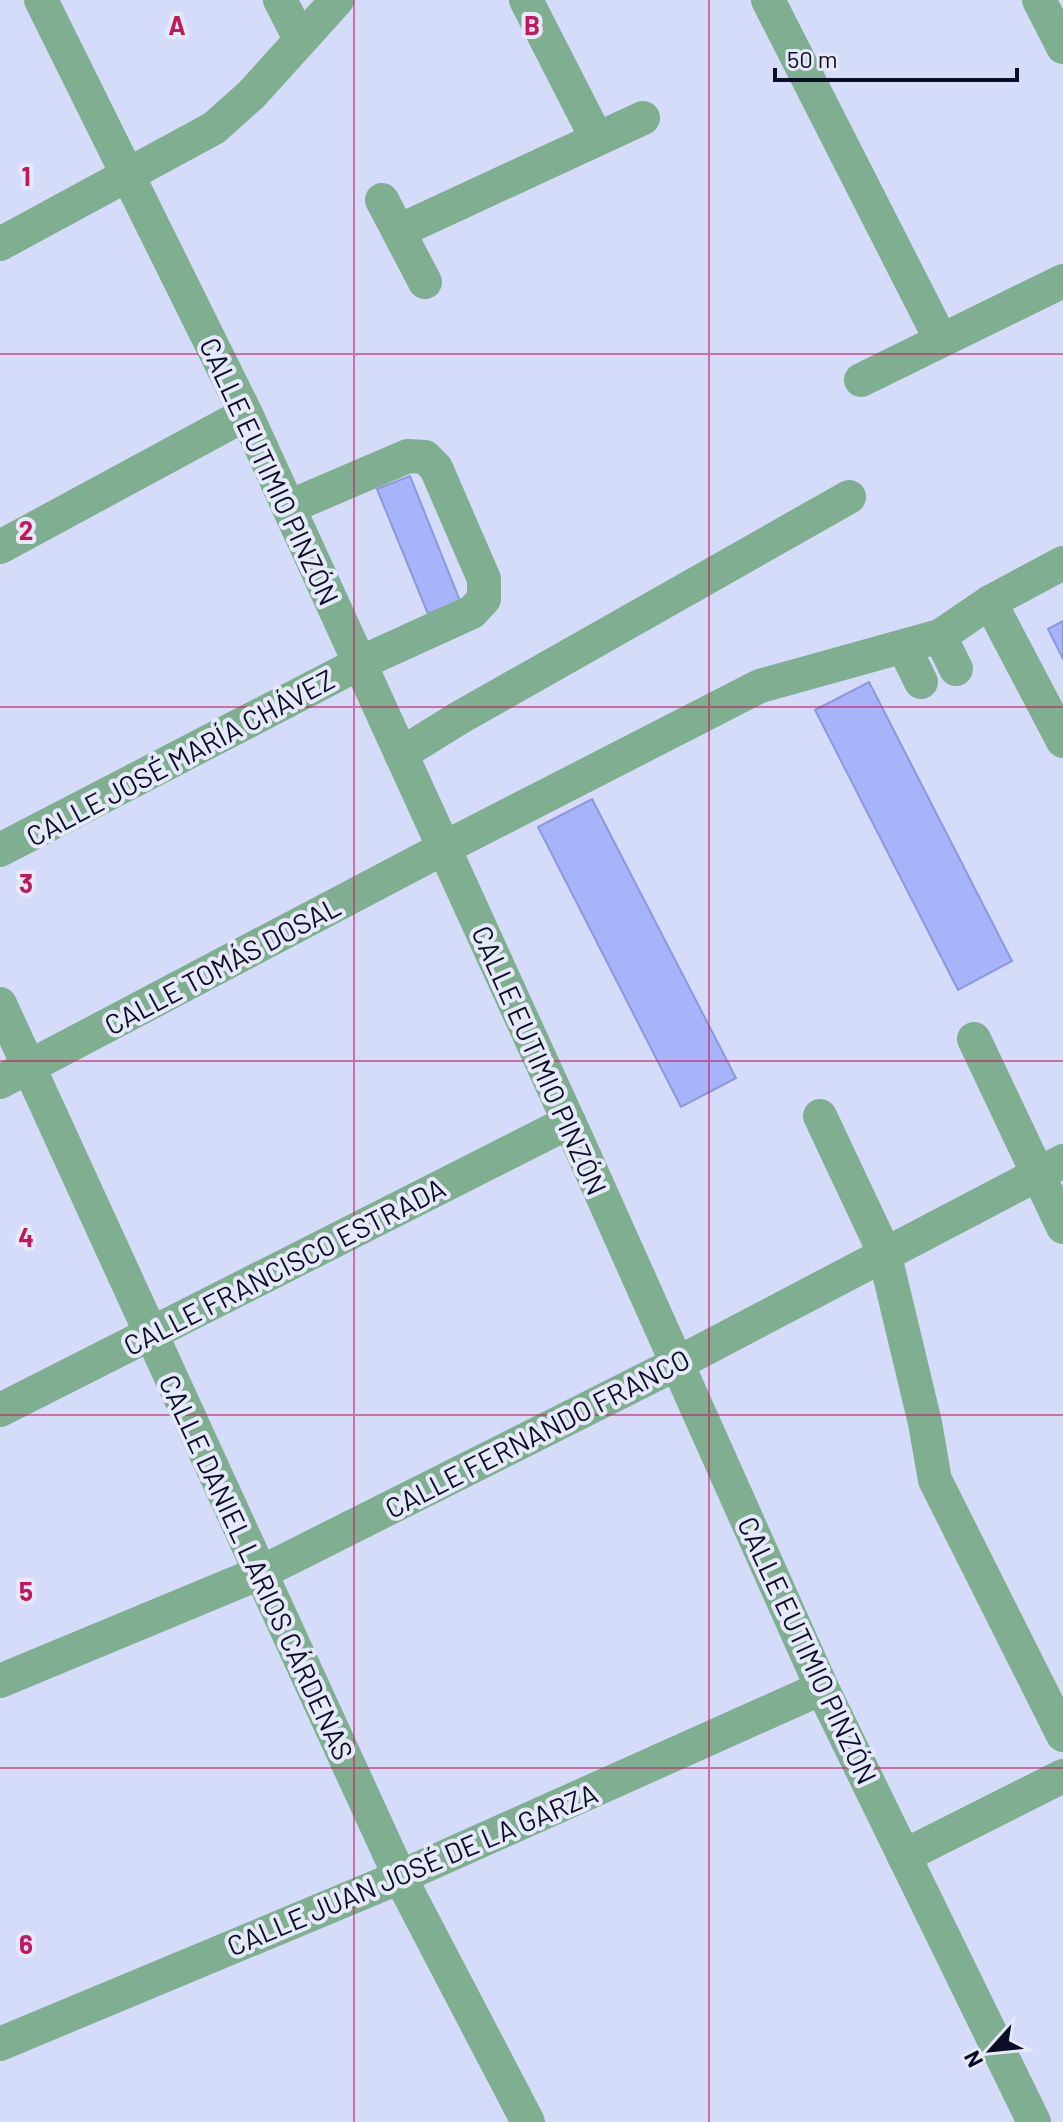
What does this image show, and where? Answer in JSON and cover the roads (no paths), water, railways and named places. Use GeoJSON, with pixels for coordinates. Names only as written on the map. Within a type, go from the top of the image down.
{"type":"FeatureCollection","features":[{"type":"Feature","properties":{"kind":"street","name":"CALLE EUTIMIO PINZÓN"},"geometry":{"type":"LineString","coordinates":[[41,0],[246,414],[678,1363],[822,1688],[1034,2122]]}},
{"type":"Feature","properties":{"kind":"street"},"geometry":{"type":"LineString","coordinates":[[280,0],[300,39]]}},
{"type":"Feature","properties":{"kind":"street"},"geometry":{"type":"LineString","coordinates":[[0,244],[214,128],[251,95],[337,0]]}},
{"type":"Feature","properties":{"kind":"street"},"geometry":{"type":"LineString","coordinates":[[526,0],[597,139]]}},
{"type":"Feature","properties":{"kind":"street"},"geometry":{"type":"LineString","coordinates":[[768,0],[941,340]]}},
{"type":"Feature","properties":{"kind":"street"},"geometry":{"type":"LineString","coordinates":[[1039,0],[1063,47]]}},
{"type":"Feature","properties":{"kind":"street"},"geometry":{"type":"LineString","coordinates":[[399,231],[643,118]]}},
{"type":"Feature","properties":{"kind":"street"},"geometry":{"type":"LineString","coordinates":[[382,200],[425,282]]}},
{"type":"Feature","properties":{"kind":"street"},"geometry":{"type":"LineString","coordinates":[[861,380],[1063,281]]}},
{"type":"Feature","properties":{"kind":"street"},"geometry":{"type":"LineString","coordinates":[[0,547],[246,414]]}},
{"type":"Feature","properties":{"kind":"street","name":"CALLE JOSÉ MARÍA CHÁVEZ"},"geometry":{"type":"LineString","coordinates":[[0,850],[360,663],[472,612],[484,599],[484,579],[436,468],[425,457],[408,456],[289,507]]}},
{"type":"Feature","properties":{"kind":"street"},"geometry":{"type":"LineString","coordinates":[[401,754],[472,710],[849,497]]}},
{"type":"Feature","properties":{"kind":"street","name":"CALLE TOMÁS DOSAL"},"geometry":{"type":"LineString","coordinates":[[14,1075],[444,848],[760,686],[940,636],[990,602],[1063,563]]}},
{"type":"Feature","properties":{"kind":"street"},"geometry":{"type":"LineString","coordinates":[[990,602],[1063,741]]}},
{"type":"Feature","properties":{"kind":"street"},"geometry":{"type":"LineString","coordinates":[[940,636],[956,669]]}},
{"type":"Feature","properties":{"kind":"street"},"geometry":{"type":"LineString","coordinates":[[904,647],[921,682]]}},
{"type":"Feature","properties":{"kind":"street","name":"CALLE DANIEL LARIOS CÁRDENAS"},"geometry":{"type":"LineString","coordinates":[[0,1004],[14,1075],[150,1334],[400,1877],[528,2122]]}},
{"type":"Feature","properties":{"kind":"street"},"geometry":{"type":"LineString","coordinates":[[974,1039],[1050,1167],[1063,1227]]}},
{"type":"Feature","properties":{"kind":"street"},"geometry":{"type":"LineString","coordinates":[[820,1116],[884,1252],[925,1423],[935,1480],[1063,1735]]}},
{"type":"Feature","properties":{"kind":"street","name":"CALLE FRANCISCO ESTRADA"},"geometry":{"type":"LineString","coordinates":[[0,1410],[569,1122]]}},
{"type":"Feature","properties":{"kind":"street","name":"CALLE FERNANDO FRANCO"},"geometry":{"type":"LineString","coordinates":[[0,1681],[260,1573],[678,1363],[1050,1167]]}},
{"type":"Feature","properties":{"kind":"street","name":"CALLE JUAN JOSÉ DE LA GARZA"},"geometry":{"type":"LineString","coordinates":[[0,2044],[400,1877],[822,1688]]}},
{"type":"Feature","properties":{"kind":"street"},"geometry":{"type":"LineString","coordinates":[[904,1856],[1063,1776]]}}]}
